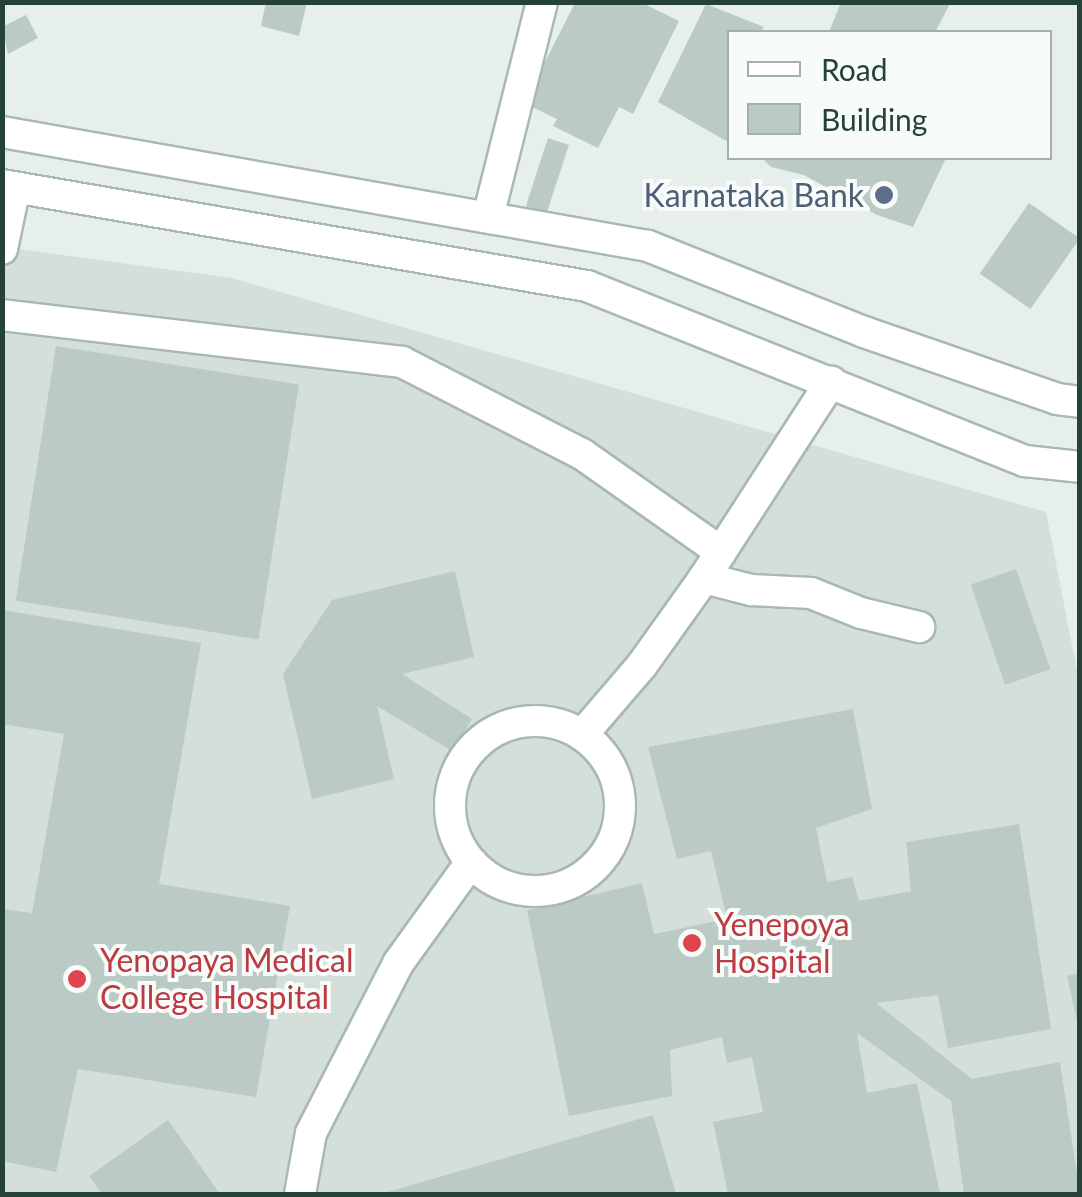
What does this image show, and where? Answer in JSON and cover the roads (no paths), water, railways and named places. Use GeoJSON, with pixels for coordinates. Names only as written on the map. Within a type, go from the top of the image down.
{"type":"FeatureCollection","features":[{"type":"Feature","properties":{"kind":"street"},"geometry":{"type":"LineString","coordinates":[[488,217],[542,2]]}},
{"type":"Feature","properties":{"kind":"street"},"geometry":{"type":"LineString","coordinates":[[2,132],[648,246],[864,332],[1057,399],[1080,402]]}},
{"type":"Feature","properties":{"kind":"street"},"geometry":{"type":"LineString","coordinates":[[277,232],[289,181]]}},
{"type":"Feature","properties":{"kind":"street"},"geometry":{"type":"LineString","coordinates":[[2,249],[9,186],[587,286],[1025,461],[1080,467]]}},
{"type":"Feature","properties":{"kind":"street"},"geometry":{"type":"LineString","coordinates":[[2,314],[402,362],[582,454],[713,565],[751,590],[811,593],[861,612],[919,627]]}},
{"type":"Feature","properties":{"kind":"street"},"geometry":{"type":"LineString","coordinates":[[582,735],[642,664],[713,565],[830,382]]}},
{"type":"Feature","properties":{"kind":"street"},"geometry":{"type":"LineString","coordinates":[[542,721],[582,735],[596,744],[612,769],[620,798],[614,837],[592,870],[568,884],[543,891],[516,890],[491,880],[470,862],[457,840],[450,814],[452,784],[465,758],[486,736],[513,724],[542,721]]}},
{"type":"Feature","properties":{"kind":"street"},"geometry":{"type":"LineString","coordinates":[[300,1194],[311,1133],[399,962],[470,862]]}},
{"type":"Feature","properties":{"kind":"place","name":"Karnataka Bank"},"geometry":{"type":"Point","coordinates":[884,195]}},
{"type":"Feature","properties":{"kind":"place","name":"Yenepoya Hospital"},"geometry":{"type":"Point","coordinates":[692,943]}},
{"type":"Feature","properties":{"kind":"place","name":"Yenopaya Medical College Hospital"},"geometry":{"type":"Point","coordinates":[77,979]}}]}
